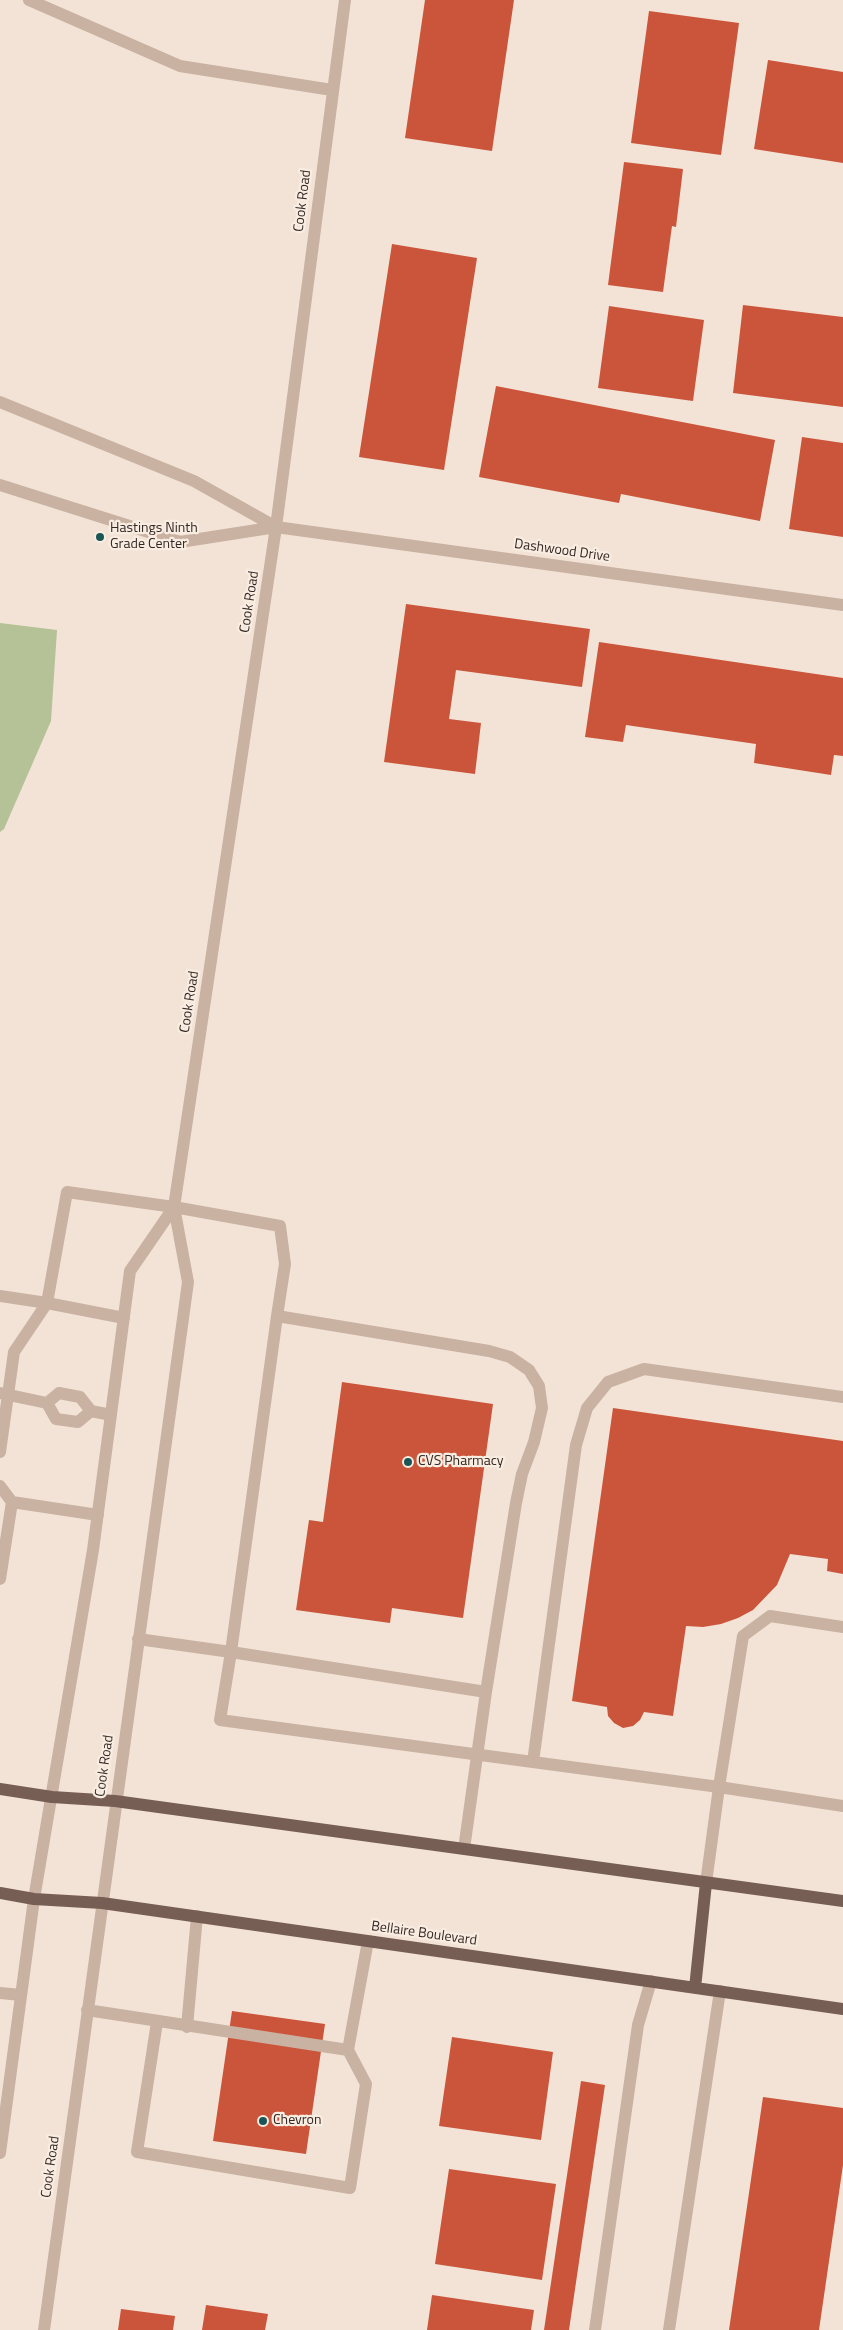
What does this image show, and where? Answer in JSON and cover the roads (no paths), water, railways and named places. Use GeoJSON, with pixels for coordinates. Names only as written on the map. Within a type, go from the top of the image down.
{"type":"FeatureCollection","features":[{"type":"Feature","properties":{"kind":"main road"},"geometry":{"type":"LineString","coordinates":[[0,1789],[52,1797],[116,1801],[843,1901]]}},
{"type":"Feature","properties":{"kind":"main road"},"geometry":{"type":"LineString","coordinates":[[695,1988],[706,1883]]}},
{"type":"Feature","properties":{"kind":"main road","name":"Bellaire Boulevard"},"geometry":{"type":"LineString","coordinates":[[0,1893],[34,1899],[102,1902],[843,2009]]}},
{"type":"Feature","properties":{"kind":"street"},"geometry":{"type":"LineString","coordinates":[[29,0],[180,66],[332,90]]}},
{"type":"Feature","properties":{"kind":"street","name":"Cook Road"},"geometry":{"type":"LineString","coordinates":[[44,2330],[188,1282],[174,1206],[276,527],[345,0]]}},
{"type":"Feature","properties":{"kind":"street"},"geometry":{"type":"LineString","coordinates":[[0,402],[194,481],[276,527]]}},
{"type":"Feature","properties":{"kind":"street"},"geometry":{"type":"LineString","coordinates":[[0,485],[180,542],[276,527]]}},
{"type":"Feature","properties":{"kind":"street","name":"Dashwood Drive"},"geometry":{"type":"LineString","coordinates":[[276,527],[843,605]]}},
{"type":"Feature","properties":{"kind":"street"},"geometry":{"type":"LineString","coordinates":[[0,1452],[4,1394],[14,1352],[47,1303],[67,1192],[174,1206],[280,1226],[285,1264],[220,1720],[718,1787],[843,1806]]}},
{"type":"Feature","properties":{"kind":"street","name":"Cook Road"},"geometry":{"type":"LineString","coordinates":[[0,2153],[34,1899],[98,1515],[130,1271],[174,1206]]}},
{"type":"Feature","properties":{"kind":"street"},"geometry":{"type":"LineString","coordinates":[[0,1296],[124,1318]]}},
{"type":"Feature","properties":{"kind":"street"},"geometry":{"type":"LineString","coordinates":[[278,1316],[496,1353],[510,1357],[529,1370],[539,1386],[542,1408],[534,1442],[522,1474],[516,1503],[476,1754],[464,1849]]}},
{"type":"Feature","properties":{"kind":"street"},"geometry":{"type":"LineString","coordinates":[[533,1762],[576,1445],[587,1408],[608,1382],[644,1369],[843,1397]]}},
{"type":"Feature","properties":{"kind":"street"},"geometry":{"type":"LineString","coordinates":[[47,1403],[58,1393],[80,1397],[91,1411],[111,1414]]}},
{"type":"Feature","properties":{"kind":"street"},"geometry":{"type":"LineString","coordinates":[[4,1394],[47,1403],[56,1419],[78,1422],[91,1411]]}},
{"type":"Feature","properties":{"kind":"street"},"geometry":{"type":"LineString","coordinates":[[0,1486],[12,1502],[98,1515]]}},
{"type":"Feature","properties":{"kind":"street"},"geometry":{"type":"LineString","coordinates":[[0,1579],[12,1502]]}},
{"type":"Feature","properties":{"kind":"street"},"geometry":{"type":"LineString","coordinates":[[706,1883],[718,1787],[743,1636],[770,1616],[843,1627]]}},
{"type":"Feature","properties":{"kind":"street"},"geometry":{"type":"LineString","coordinates":[[138,1639],[486,1692]]}},
{"type":"Feature","properties":{"kind":"street"},"geometry":{"type":"LineString","coordinates":[[187,2027],[197,1916]]}},
{"type":"Feature","properties":{"kind":"street"},"geometry":{"type":"LineString","coordinates":[[157,2022],[137,2152],[350,2188],[366,2084],[348,2050],[368,1941]]}},
{"type":"Feature","properties":{"kind":"street"},"geometry":{"type":"LineString","coordinates":[[595,2330],[638,2025],[651,1981]]}},
{"type":"Feature","properties":{"kind":"street"},"geometry":{"type":"LineString","coordinates":[[669,2330],[720,1991]]}},
{"type":"Feature","properties":{"kind":"street"},"geometry":{"type":"LineString","coordinates":[[0,1992],[21,1995]]}},
{"type":"Feature","properties":{"kind":"street"},"geometry":{"type":"LineString","coordinates":[[87,2010],[187,2027],[348,2050]]}},
{"type":"Feature","properties":{"kind":"place","name":"Hastings Ninth Grade Center"},"geometry":{"type":"Point","coordinates":[100,537]}},
{"type":"Feature","properties":{"kind":"place","name":"CVS Pharmacy"},"geometry":{"type":"Point","coordinates":[408,1462]}},
{"type":"Feature","properties":{"kind":"place","name":"Chevron"},"geometry":{"type":"Point","coordinates":[263,2121]}}]}
